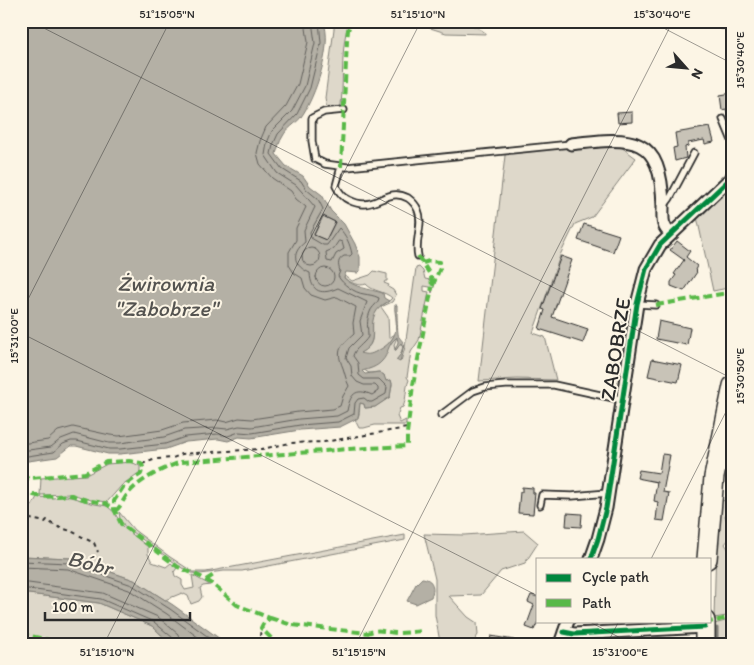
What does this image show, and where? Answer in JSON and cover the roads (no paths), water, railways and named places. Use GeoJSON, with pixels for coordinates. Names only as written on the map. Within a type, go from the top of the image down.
{"type":"FeatureCollection","features":[{"type":"Feature","properties":{"kind":"main road"},"geometry":{"type":"LineString","coordinates":[[707,558],[714,477],[733,386]]}},
{"type":"Feature","properties":{"kind":"street"},"geometry":{"type":"LineString","coordinates":[[572,144],[608,140],[629,141],[644,147],[655,160],[658,168],[662,221],[664,229],[671,234]]}},
{"type":"Feature","properties":{"kind":"street","name":"ZABOBRZE"},"geometry":{"type":"LineString","coordinates":[[591,558],[603,522],[637,304],[646,270],[660,246],[671,234],[733,176]]}},
{"type":"Feature","properties":{"kind":"street"},"geometry":{"type":"LineString","coordinates":[[560,644],[566,627],[574,634],[661,626],[705,631]]}},
{"type":"Feature","properties":{"kind":"lane"},"geometry":{"type":"LineString","coordinates":[[697,21],[723,25],[733,24]]}},
{"type":"Feature","properties":{"kind":"lane"},"geometry":{"type":"LineString","coordinates":[[344,110],[319,114],[311,120],[312,148],[315,158],[325,164],[341,167],[572,144]]}},
{"type":"Feature","properties":{"kind":"lane"},"geometry":{"type":"LineString","coordinates":[[723,119],[733,143]]}},
{"type":"Feature","properties":{"kind":"lane"},"geometry":{"type":"LineString","coordinates":[[662,207],[670,198],[694,154]]}},
{"type":"Feature","properties":{"kind":"lane"},"geometry":{"type":"LineString","coordinates":[[341,167],[336,186],[348,200],[368,204],[397,194],[414,204],[419,215],[418,256]]}},
{"type":"Feature","properties":{"kind":"lane"},"geometry":{"type":"LineString","coordinates":[[637,304],[656,305]]}},
{"type":"Feature","properties":{"kind":"lane"},"geometry":{"type":"LineString","coordinates":[[441,415],[473,391],[485,387],[506,385],[554,385],[623,400]]}},
{"type":"Feature","properties":{"kind":"lane"},"geometry":{"type":"LineString","coordinates":[[540,505],[542,495],[572,496],[608,493]]}},
{"type":"Feature","properties":{"kind":"water","name":"Żwirownia \"Zabobrze\""},"geometry":{"type":"Polygon","coordinates":[[[21,21],[323,21],[326,31],[325,56],[317,84],[299,119],[285,133],[276,154],[286,166],[303,176],[310,186],[322,195],[331,211],[344,224],[355,244],[360,257],[360,271],[358,273],[346,272],[344,278],[357,286],[383,293],[384,298],[389,301],[375,314],[371,341],[368,347],[360,353],[372,353],[382,349],[389,343],[396,330],[395,305],[397,305],[398,335],[404,344],[400,362],[396,360],[401,354],[403,347],[401,343],[395,350],[398,342],[397,337],[380,363],[373,368],[362,371],[365,374],[379,372],[384,375],[386,381],[391,380],[390,397],[375,407],[365,408],[364,404],[360,403],[358,418],[340,427],[300,430],[251,438],[239,437],[228,441],[218,439],[186,442],[166,449],[120,454],[108,454],[71,446],[57,457],[21,462],[21,21]],[[323,216],[314,234],[326,240],[335,222],[323,216]]]}},
{"type":"Feature","properties":{"kind":"water"},"geometry":{"type":"Polygon","coordinates":[[[21,556],[70,558],[134,580],[173,605],[227,644],[171,644],[152,626],[99,603],[21,593],[21,556]]]}},
{"type":"Feature","properties":{"kind":"water"},"geometry":{"type":"Polygon","coordinates":[[[422,578],[429,580],[432,584],[431,597],[416,604],[407,601],[416,584],[422,578]]]}},
{"type":"Feature","properties":{"kind":"waterway"},"geometry":{"type":"LineString","coordinates":[[717,628],[717,644]]}},
{"type":"Feature","properties":{"kind":"water label","name":"Bóbr"},"geometry":{"type":"Point","coordinates":[90,563]}}]}
